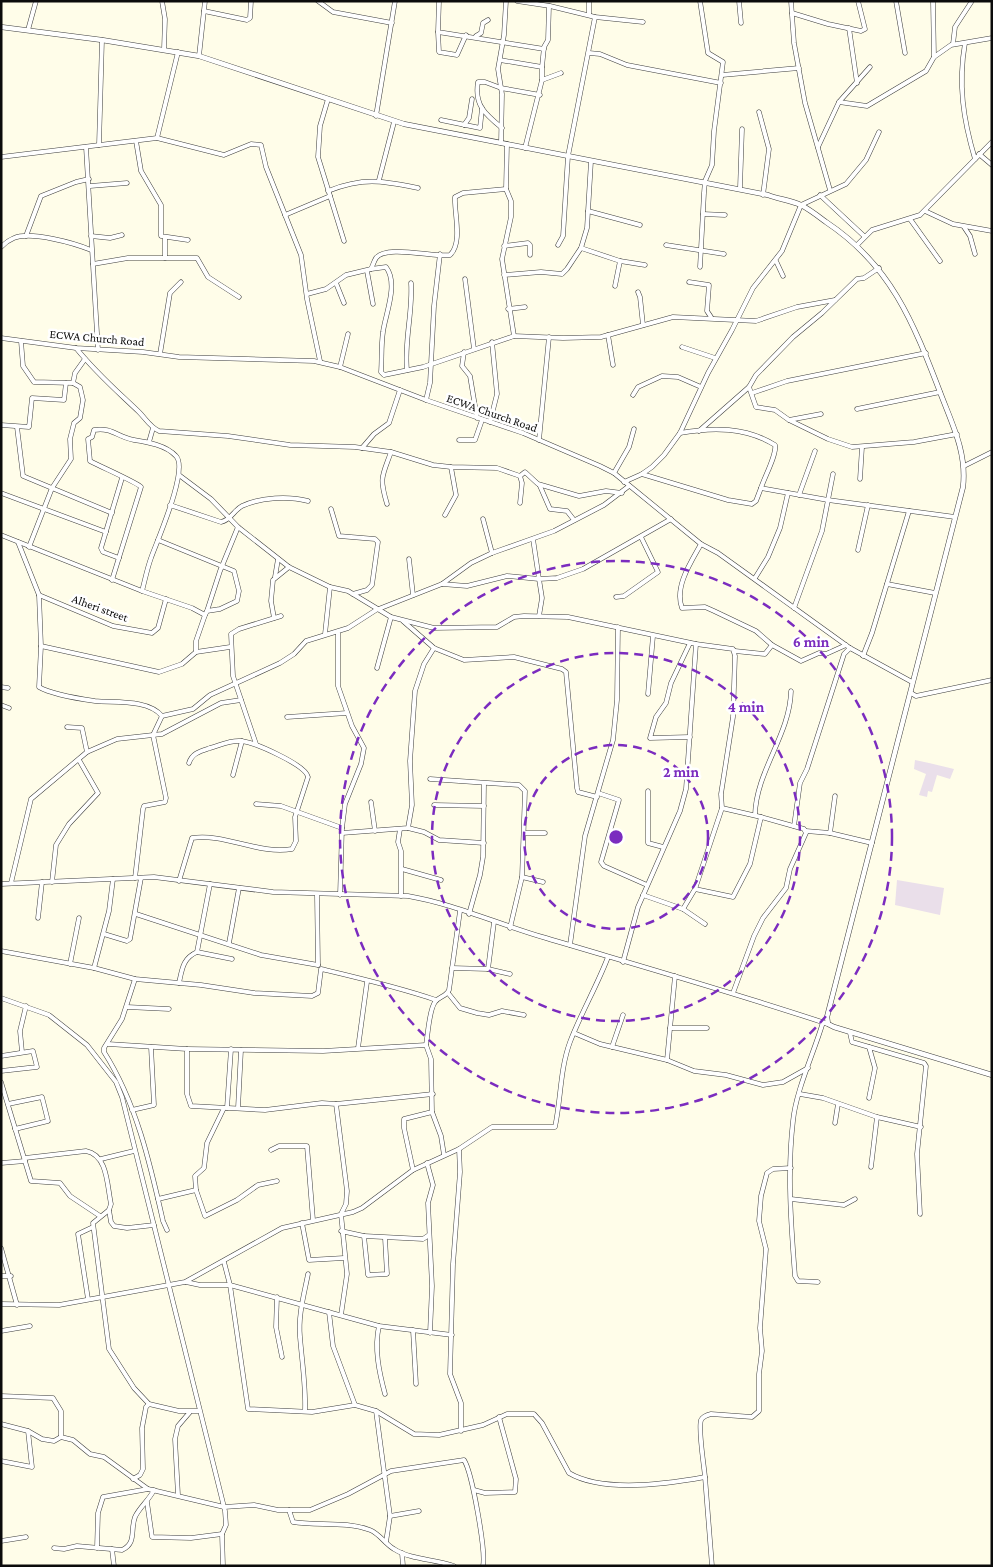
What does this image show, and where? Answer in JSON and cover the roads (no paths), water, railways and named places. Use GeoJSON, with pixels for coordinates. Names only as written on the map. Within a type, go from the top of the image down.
{"type":"FeatureCollection","features":[{"type":"Feature","properties":{"kind":"street"},"geometry":{"type":"LineString","coordinates":[[28,30],[36,1]]}},
{"type":"Feature","properties":{"kind":"street"},"geometry":{"type":"LineString","coordinates":[[162,1],[165,19],[164,49]]}},
{"type":"Feature","properties":{"kind":"street"},"geometry":{"type":"LineString","coordinates":[[199,56],[205,1]]}},
{"type":"Feature","properties":{"kind":"street"},"geometry":{"type":"LineString","coordinates":[[204,11],[247,20],[250,18],[251,1]]}},
{"type":"Feature","properties":{"kind":"street"},"geometry":{"type":"LineString","coordinates":[[318,1],[333,12],[392,23]]}},
{"type":"Feature","properties":{"kind":"street"},"geometry":{"type":"LineString","coordinates":[[376,116],[395,1]]}},
{"type":"Feature","properties":{"kind":"street"},"geometry":{"type":"LineString","coordinates":[[439,1],[436,30],[438,32],[439,52],[457,55],[466,35]]}},
{"type":"Feature","properties":{"kind":"street"},"geometry":{"type":"LineString","coordinates":[[501,143],[501,88],[498,70],[503,40],[506,1]]}},
{"type":"Feature","properties":{"kind":"street"},"geometry":{"type":"LineString","coordinates":[[517,1],[589,14],[595,17],[643,22]]}},
{"type":"Feature","properties":{"kind":"street"},"geometry":{"type":"LineString","coordinates":[[589,1],[589,14]]}},
{"type":"Feature","properties":{"kind":"street"},"geometry":{"type":"LineString","coordinates":[[700,1],[708,52],[723,60],[714,131],[712,165],[705,181],[700,267]]}},
{"type":"Feature","properties":{"kind":"street"},"geometry":{"type":"LineString","coordinates":[[740,1],[741,22]]}},
{"type":"Feature","properties":{"kind":"street"},"geometry":{"type":"LineString","coordinates":[[792,1],[794,43],[805,103],[830,190]]}},
{"type":"Feature","properties":{"kind":"street"},"geometry":{"type":"LineString","coordinates":[[792,13],[828,24],[861,31],[866,29],[858,1]]}},
{"type":"Feature","properties":{"kind":"street"},"geometry":{"type":"LineString","coordinates":[[896,1],[905,53]]}},
{"type":"Feature","properties":{"kind":"street"},"geometry":{"type":"LineString","coordinates":[[933,1],[934,57]]}},
{"type":"Feature","properties":{"kind":"street"},"geometry":{"type":"LineString","coordinates":[[953,44],[955,27],[972,1]]}},
{"type":"Feature","properties":{"kind":"street"},"geometry":{"type":"LineString","coordinates":[[525,148],[540,95],[544,49],[548,40],[549,6]]}},
{"type":"Feature","properties":{"kind":"street"},"geometry":{"type":"LineString","coordinates":[[558,245],[562,241],[565,221],[568,156],[595,17]]}},
{"type":"Feature","properties":{"kind":"street"},"geometry":{"type":"LineString","coordinates":[[474,36],[481,33],[483,23],[488,20]]}},
{"type":"Feature","properties":{"kind":"street"},"geometry":{"type":"LineString","coordinates":[[1,27],[164,49],[199,56],[394,122],[740,188],[801,205],[857,245],[879,268],[899,297],[926,354],[957,434],[964,466],[963,487],[826,1023],[808,1068],[793,1119],[790,1220],[795,1276],[798,1281],[818,1282]]}},
{"type":"Feature","properties":{"kind":"street"},"geometry":{"type":"LineString","coordinates":[[849,28],[856,83]]}},
{"type":"Feature","properties":{"kind":"street"},"geometry":{"type":"LineString","coordinates":[[438,32],[503,40],[544,49]]}},
{"type":"Feature","properties":{"kind":"street"},"geometry":{"type":"LineString","coordinates":[[839,102],[869,105],[926,71],[934,57],[953,44],[992,38]]}},
{"type":"Feature","properties":{"kind":"street"},"geometry":{"type":"LineString","coordinates":[[99,145],[102,40]]}},
{"type":"Feature","properties":{"kind":"street"},"geometry":{"type":"LineString","coordinates":[[965,43],[961,96],[966,127],[975,159]]}},
{"type":"Feature","properties":{"kind":"street"},"geometry":{"type":"LineString","coordinates":[[157,138],[178,52]]}},
{"type":"Feature","properties":{"kind":"street"},"geometry":{"type":"LineString","coordinates":[[589,53],[600,54],[627,65],[721,83]]}},
{"type":"Feature","properties":{"kind":"street"},"geometry":{"type":"LineString","coordinates":[[500,60],[542,67]]}},
{"type":"Feature","properties":{"kind":"street"},"geometry":{"type":"LineString","coordinates":[[818,147],[839,102],[870,67]]}},
{"type":"Feature","properties":{"kind":"street"},"geometry":{"type":"LineString","coordinates":[[722,75],[799,68]]}},
{"type":"Feature","properties":{"kind":"street"},"geometry":{"type":"LineString","coordinates":[[542,80],[561,73]]}},
{"type":"Feature","properties":{"kind":"street"},"geometry":{"type":"LineString","coordinates":[[502,128],[485,114],[476,95],[478,82],[540,95]]}},
{"type":"Feature","properties":{"kind":"street"},"geometry":{"type":"LineString","coordinates":[[328,99],[320,126],[318,157],[344,241]]}},
{"type":"Feature","properties":{"kind":"street"},"geometry":{"type":"LineString","coordinates":[[464,125],[469,118],[472,99]]}},
{"type":"Feature","properties":{"kind":"street"},"geometry":{"type":"LineString","coordinates":[[441,120],[480,128],[482,107]]}},
{"type":"Feature","properties":{"kind":"street"},"geometry":{"type":"LineString","coordinates":[[759,112],[769,149],[764,195]]}},
{"type":"Feature","properties":{"kind":"street"},"geometry":{"type":"LineString","coordinates":[[379,180],[394,122]]}},
{"type":"Feature","properties":{"kind":"street"},"geometry":{"type":"LineString","coordinates":[[740,188],[742,129]]}},
{"type":"Feature","properties":{"kind":"street"},"geometry":{"type":"LineString","coordinates":[[624,482],[642,474],[664,455],[680,433],[715,358],[736,320],[763,273],[776,261],[782,252],[801,205],[846,184],[866,160],[879,132]]}},
{"type":"Feature","properties":{"kind":"street"},"geometry":{"type":"LineString","coordinates":[[1,157],[157,138],[224,155],[251,144],[262,145],[266,167],[301,255],[320,361]]}},
{"type":"Feature","properties":{"kind":"street"},"geometry":{"type":"LineString","coordinates":[[136,141],[141,171],[160,203],[160,236],[188,240]]}},
{"type":"Feature","properties":{"kind":"street"},"geometry":{"type":"LineString","coordinates":[[857,245],[872,230],[920,215],[992,142]]}},
{"type":"Feature","properties":{"kind":"street"},"geometry":{"type":"LineString","coordinates":[[507,144],[506,189],[510,201],[511,217],[502,259],[508,310],[514,336]]}},
{"type":"Feature","properties":{"kind":"street"},"geometry":{"type":"LineString","coordinates":[[86,147],[90,186],[91,250],[94,264],[98,350]]}},
{"type":"Feature","properties":{"kind":"street"},"geometry":{"type":"LineString","coordinates":[[979,154],[992,165]]}},
{"type":"Feature","properties":{"kind":"street"},"geometry":{"type":"LineString","coordinates":[[504,275],[541,272],[562,274],[567,269],[581,248],[587,228],[591,161]]}},
{"type":"Feature","properties":{"kind":"street"},"geometry":{"type":"LineString","coordinates":[[26,236],[41,196],[89,179]]}},
{"type":"Feature","properties":{"kind":"street"},"geometry":{"type":"LineString","coordinates":[[328,191],[355,182],[379,180],[418,188]]}},
{"type":"Feature","properties":{"kind":"street"},"geometry":{"type":"LineString","coordinates":[[90,186],[126,183]]}},
{"type":"Feature","properties":{"kind":"street"},"geometry":{"type":"LineString","coordinates":[[373,304],[369,270],[376,258],[383,254],[411,252],[450,255],[455,246],[455,200],[458,195],[506,189]]}},
{"type":"Feature","properties":{"kind":"street"},"geometry":{"type":"LineString","coordinates":[[820,195],[864,236]]}},
{"type":"Feature","properties":{"kind":"street"},"geometry":{"type":"LineString","coordinates":[[286,214],[330,196]]}},
{"type":"Feature","properties":{"kind":"street"},"geometry":{"type":"LineString","coordinates":[[588,211],[640,225]]}},
{"type":"Feature","properties":{"kind":"street"},"geometry":{"type":"LineString","coordinates":[[925,211],[953,224],[992,231]]}},
{"type":"Feature","properties":{"kind":"street"},"geometry":{"type":"LineString","coordinates":[[703,214],[725,215]]}},
{"type":"Feature","properties":{"kind":"street"},"geometry":{"type":"LineString","coordinates":[[910,218],[940,261]]}},
{"type":"Feature","properties":{"kind":"street"},"geometry":{"type":"LineString","coordinates":[[964,227],[970,236],[975,254]]}},
{"type":"Feature","properties":{"kind":"street"},"geometry":{"type":"LineString","coordinates":[[91,236],[110,238],[122,235]]}},
{"type":"Feature","properties":{"kind":"street"},"geometry":{"type":"LineString","coordinates":[[1,247],[15,237],[26,236],[76,244],[91,250]]}},
{"type":"Feature","properties":{"kind":"street"},"geometry":{"type":"LineString","coordinates":[[165,238],[165,258]]}},
{"type":"Feature","properties":{"kind":"street"},"geometry":{"type":"LineString","coordinates":[[504,246],[528,243],[530,245],[530,255]]}},
{"type":"Feature","properties":{"kind":"street"},"geometry":{"type":"LineString","coordinates":[[666,245],[689,248],[701,252],[724,254]]}},
{"type":"Feature","properties":{"kind":"street"},"geometry":{"type":"LineString","coordinates":[[581,248],[620,261],[645,265]]}},
{"type":"Feature","properties":{"kind":"street"},"geometry":{"type":"LineString","coordinates":[[426,400],[431,364],[434,306],[440,254]]}},
{"type":"Feature","properties":{"kind":"street"},"geometry":{"type":"LineString","coordinates":[[94,264],[128,258],[197,258],[208,276],[239,297]]}},
{"type":"Feature","properties":{"kind":"street"},"geometry":{"type":"LineString","coordinates":[[615,286],[620,261]]}},
{"type":"Feature","properties":{"kind":"street"},"geometry":{"type":"LineString","coordinates":[[776,261],[782,276]]}},
{"type":"Feature","properties":{"kind":"street"},"geometry":{"type":"LineString","coordinates":[[307,294],[326,289],[346,275],[386,267],[391,300],[382,335],[382,374]]}},
{"type":"Feature","properties":{"kind":"street"},"geometry":{"type":"LineString","coordinates":[[699,431],[749,387],[756,375],[793,337],[857,279],[864,278],[879,268]]}},
{"type":"Feature","properties":{"kind":"street"},"geometry":{"type":"LineString","coordinates":[[465,279],[474,349]]}},
{"type":"Feature","properties":{"kind":"street"},"geometry":{"type":"LineString","coordinates":[[160,354],[170,293],[181,282]]}},
{"type":"Feature","properties":{"kind":"street"},"geometry":{"type":"LineString","coordinates":[[689,282],[709,284],[707,311],[710,318]]}},
{"type":"Feature","properties":{"kind":"street"},"geometry":{"type":"LineString","coordinates":[[336,283],[344,303]]}},
{"type":"Feature","properties":{"kind":"street"},"geometry":{"type":"LineString","coordinates":[[407,370],[406,342],[412,296],[411,283]]}},
{"type":"Feature","properties":{"kind":"street"},"geometry":{"type":"LineString","coordinates":[[638,292],[643,325]]}},
{"type":"Feature","properties":{"kind":"street"},"geometry":{"type":"LineString","coordinates":[[374,380],[382,374],[431,364],[514,336],[608,335],[673,317],[756,320],[797,308],[835,300]]}},
{"type":"Feature","properties":{"kind":"street"},"geometry":{"type":"LineString","coordinates":[[508,310],[525,307]]}},
{"type":"Feature","properties":{"kind":"street"},"geometry":{"type":"LineString","coordinates":[[340,367],[348,334]]}},
{"type":"Feature","properties":{"kind":"street"},"geometry":{"type":"LineString","coordinates":[[608,335],[613,365]]}},
{"type":"Feature","properties":{"kind":"street"},"geometry":{"type":"LineString","coordinates":[[539,440],[549,337]]}},
{"type":"Feature","properties":{"kind":"street","name":"ECWA Church Road"},"geometry":{"type":"LineString","coordinates":[[1,338],[76,348],[202,358],[320,361],[539,440],[614,473],[701,544],[755,578],[863,656],[912,682]]}},
{"type":"Feature","properties":{"kind":"street"},"geometry":{"type":"LineString","coordinates":[[21,340],[23,366],[34,382],[73,383],[80,387],[83,400],[80,418],[74,423],[70,439],[71,459],[52,488],[30,547]]}},
{"type":"Feature","properties":{"kind":"street"},"geometry":{"type":"LineString","coordinates":[[490,422],[497,394],[492,342]]}},
{"type":"Feature","properties":{"kind":"street"},"geometry":{"type":"LineString","coordinates":[[682,347],[715,358]]}},
{"type":"Feature","properties":{"kind":"street"},"geometry":{"type":"LineString","coordinates":[[76,348],[98,375],[140,412],[153,428],[170,433],[228,436],[290,445],[362,448],[391,452],[433,465],[497,468],[520,476]]}},
{"type":"Feature","properties":{"kind":"street"},"geometry":{"type":"LineString","coordinates":[[464,352],[462,366],[470,376],[477,418]]}},
{"type":"Feature","properties":{"kind":"street"},"geometry":{"type":"LineString","coordinates":[[752,393],[787,381],[926,354]]}},
{"type":"Feature","properties":{"kind":"street"},"geometry":{"type":"LineString","coordinates":[[73,383],[75,373],[85,359]]}},
{"type":"Feature","properties":{"kind":"street"},"geometry":{"type":"LineString","coordinates":[[633,395],[638,387],[662,376],[678,377],[701,387]]}},
{"type":"Feature","properties":{"kind":"street"},"geometry":{"type":"LineString","coordinates":[[1,426],[30,426],[33,397],[64,400],[66,383]]}},
{"type":"Feature","properties":{"kind":"street"},"geometry":{"type":"LineString","coordinates":[[749,387],[756,407],[775,410],[790,420],[842,444],[862,447],[937,439],[957,434]]}},
{"type":"Feature","properties":{"kind":"street"},"geometry":{"type":"LineString","coordinates":[[362,448],[374,434],[389,423],[400,390]]}},
{"type":"Feature","properties":{"kind":"street"},"geometry":{"type":"LineString","coordinates":[[856,410],[940,392]]}},
{"type":"Feature","properties":{"kind":"street"},"geometry":{"type":"LineString","coordinates":[[790,420],[821,414]]}},
{"type":"Feature","properties":{"kind":"street"},"geometry":{"type":"LineString","coordinates":[[459,440],[475,440],[482,420]]}},
{"type":"Feature","properties":{"kind":"street"},"geometry":{"type":"LineString","coordinates":[[17,427],[23,476],[112,513]]}},
{"type":"Feature","properties":{"kind":"street"},"geometry":{"type":"LineString","coordinates":[[112,580],[141,487],[138,483],[122,478],[90,461],[88,439],[92,437],[94,430],[106,428],[132,440],[149,442],[177,456],[179,475],[142,592]]}},
{"type":"Feature","properties":{"kind":"street"},"geometry":{"type":"LineString","coordinates":[[149,442],[153,428]]}},
{"type":"Feature","properties":{"kind":"street"},"geometry":{"type":"LineString","coordinates":[[614,473],[629,446],[634,429]]}},
{"type":"Feature","properties":{"kind":"street"},"geometry":{"type":"LineString","coordinates":[[642,474],[728,500],[752,504],[756,500],[762,488],[768,467],[776,452],[775,445],[760,435],[738,429],[680,433]]}},
{"type":"Feature","properties":{"kind":"street"},"geometry":{"type":"LineString","coordinates":[[860,479],[862,447]]}},
{"type":"Feature","properties":{"kind":"street"},"geometry":{"type":"LineString","coordinates":[[799,495],[815,451]]}},
{"type":"Feature","properties":{"kind":"street"},"geometry":{"type":"LineString","coordinates":[[387,504],[382,489],[382,476],[383,468],[391,452]]}},
{"type":"Feature","properties":{"kind":"street"},"geometry":{"type":"LineString","coordinates":[[964,466],[992,452]]}},
{"type":"Feature","properties":{"kind":"street"},"geometry":{"type":"LineString","coordinates":[[445,515],[456,495],[451,467]]}},
{"type":"Feature","properties":{"kind":"street"},"geometry":{"type":"LineString","coordinates":[[520,476],[525,472],[543,488],[550,509],[567,512],[574,520]]}},
{"type":"Feature","properties":{"kind":"street"},"geometry":{"type":"LineString","coordinates":[[794,608],[817,548],[833,474]]}},
{"type":"Feature","properties":{"kind":"street"},"geometry":{"type":"LineString","coordinates":[[179,475],[211,500],[238,527],[289,567],[330,587],[353,594],[376,610],[391,617],[434,628],[497,627],[514,617],[568,617],[598,625],[635,630],[654,636],[733,649],[735,651],[765,654],[772,645]]}},
{"type":"Feature","properties":{"kind":"street"},"geometry":{"type":"LineString","coordinates":[[520,476],[522,483],[520,503]]}},
{"type":"Feature","properties":{"kind":"street"},"geometry":{"type":"LineString","coordinates":[[119,558],[101,550],[122,478]]}},
{"type":"Feature","properties":{"kind":"street"},"geometry":{"type":"LineString","coordinates":[[538,484],[578,496],[606,491],[622,493]]}},
{"type":"Feature","properties":{"kind":"street"},"geometry":{"type":"LineString","coordinates":[[162,716],[193,709],[210,695],[280,663],[294,654],[306,641],[326,634],[338,633],[363,620],[376,610],[442,584],[472,563],[492,553],[533,539],[574,520],[622,493],[629,486]]}},
{"type":"Feature","properties":{"kind":"street"},"geometry":{"type":"LineString","coordinates":[[762,488],[828,500],[955,516]]}},
{"type":"Feature","properties":{"kind":"street"},"geometry":{"type":"LineString","coordinates":[[1,493],[106,532]]}},
{"type":"Feature","properties":{"kind":"street"},"geometry":{"type":"LineString","coordinates":[[755,578],[768,557],[780,528],[788,493]]}},
{"type":"Feature","properties":{"kind":"street"},"geometry":{"type":"LineString","coordinates":[[170,505],[221,522],[230,518],[243,506],[263,500],[299,498],[308,501]]}},
{"type":"Feature","properties":{"kind":"street"},"geometry":{"type":"LineString","coordinates":[[858,550],[868,505]]}},
{"type":"Feature","properties":{"kind":"street"},"geometry":{"type":"LineString","coordinates":[[331,509],[339,536],[375,539],[378,542],[372,584],[366,590],[353,594]]}},
{"type":"Feature","properties":{"kind":"street"},"geometry":{"type":"LineString","coordinates":[[863,656],[909,511]]}},
{"type":"Feature","properties":{"kind":"street"},"geometry":{"type":"LineString","coordinates":[[483,519],[492,553]]}},
{"type":"Feature","properties":{"kind":"street"},"geometry":{"type":"LineString","coordinates":[[442,584],[467,586],[507,576],[539,579],[566,576],[641,537],[671,519]]}},
{"type":"Feature","properties":{"kind":"street"},"geometry":{"type":"LineString","coordinates":[[196,652],[196,641],[238,527]]}},
{"type":"Feature","properties":{"kind":"street"},"geometry":{"type":"LineString","coordinates":[[1,536],[142,592],[206,613],[237,601],[240,591],[238,579],[234,571],[158,540]]}},
{"type":"Feature","properties":{"kind":"street"},"geometry":{"type":"LineString","coordinates":[[616,597],[624,596],[658,572],[641,537]]}},
{"type":"Feature","properties":{"kind":"street"},"geometry":{"type":"LineString","coordinates":[[533,539],[542,598],[539,616]]}},
{"type":"Feature","properties":{"kind":"street"},"geometry":{"type":"LineString","coordinates":[[18,542],[39,596],[41,646],[38,685],[40,688],[95,701],[143,706],[158,712],[162,716]]}},
{"type":"Feature","properties":{"kind":"street"},"geometry":{"type":"LineString","coordinates":[[701,544],[681,585],[680,602],[682,608],[706,608],[756,631],[772,645],[801,661],[848,646]]}},
{"type":"Feature","properties":{"kind":"street"},"geometry":{"type":"LineString","coordinates":[[410,558],[413,595]]}},
{"type":"Feature","properties":{"kind":"street"},"geometry":{"type":"LineString","coordinates":[[274,618],[271,600],[278,559]]}},
{"type":"Feature","properties":{"kind":"street"},"geometry":{"type":"LineString","coordinates":[[275,577],[289,567]]}},
{"type":"Feature","properties":{"kind":"street"},"geometry":{"type":"LineString","coordinates":[[887,584],[935,593]]}},
{"type":"Feature","properties":{"kind":"street"},"geometry":{"type":"LineString","coordinates":[[326,634],[330,587]]}},
{"type":"Feature","properties":{"kind":"street","name":"Alheri street"},"geometry":{"type":"LineString","coordinates":[[39,596],[122,629],[156,632],[166,599]]}},
{"type":"Feature","properties":{"kind":"street"},"geometry":{"type":"LineString","coordinates":[[256,744],[237,683],[233,676],[230,646],[231,634],[239,629],[281,616]]}},
{"type":"Feature","properties":{"kind":"street"},"geometry":{"type":"LineString","coordinates":[[377,668],[391,617]]}},
{"type":"Feature","properties":{"kind":"street"},"geometry":{"type":"LineString","coordinates":[[402,620],[434,648],[464,660],[514,657],[562,669],[566,672],[576,788],[578,792],[619,800],[601,862],[604,866],[647,884]]}},
{"type":"Feature","properties":{"kind":"street"},"geometry":{"type":"LineString","coordinates":[[570,945],[585,836],[610,752],[616,722],[618,627]]}},
{"type":"Feature","properties":{"kind":"street"},"geometry":{"type":"LineString","coordinates":[[338,633],[336,678],[347,712],[364,748],[361,764],[345,804],[342,830],[340,895]]}},
{"type":"Feature","properties":{"kind":"street"},"geometry":{"type":"LineString","coordinates":[[648,694],[654,636]]}},
{"type":"Feature","properties":{"kind":"street"},"geometry":{"type":"LineString","coordinates":[[690,643],[672,683],[666,703],[656,717],[650,738],[690,737]]}},
{"type":"Feature","properties":{"kind":"street"},"geometry":{"type":"LineString","coordinates":[[623,962],[642,895],[680,811],[686,789],[696,644]]}},
{"type":"Feature","properties":{"kind":"street"},"geometry":{"type":"LineString","coordinates":[[41,646],[159,672],[182,664],[196,652],[230,646]]}},
{"type":"Feature","properties":{"kind":"street"},"geometry":{"type":"LineString","coordinates":[[794,826],[800,783],[807,769],[848,646]]}},
{"type":"Feature","properties":{"kind":"street"},"geometry":{"type":"LineString","coordinates":[[408,828],[412,805],[410,761],[416,705],[415,691],[424,664],[434,648]]}},
{"type":"Feature","properties":{"kind":"street"},"geometry":{"type":"LineString","coordinates":[[683,909],[695,889],[722,808],[721,794],[733,717],[735,651]]}},
{"type":"Feature","properties":{"kind":"street"},"geometry":{"type":"LineString","coordinates":[[911,693],[916,696],[992,680]]}},
{"type":"Feature","properties":{"kind":"street"},"geometry":{"type":"LineString","coordinates":[[1,687],[8,688]]}},
{"type":"Feature","properties":{"kind":"street"},"geometry":{"type":"LineString","coordinates":[[755,814],[767,769],[789,712],[791,691]]}},
{"type":"Feature","properties":{"kind":"street"},"geometry":{"type":"LineString","coordinates":[[11,883],[31,799],[87,752],[117,739],[153,735],[177,727],[221,703],[241,700]]}},
{"type":"Feature","properties":{"kind":"street"},"geometry":{"type":"LineString","coordinates":[[1,705],[9,708]]}},
{"type":"Feature","properties":{"kind":"street"},"geometry":{"type":"LineString","coordinates":[[287,717],[347,712]]}},
{"type":"Feature","properties":{"kind":"street"},"geometry":{"type":"LineString","coordinates":[[135,878],[144,806],[165,802],[166,798],[153,735],[162,716]]}},
{"type":"Feature","properties":{"kind":"street"},"geometry":{"type":"LineString","coordinates":[[67,727],[82,728],[87,752]]}},
{"type":"Feature","properties":{"kind":"street"},"geometry":{"type":"LineString","coordinates":[[179,881],[192,838],[224,840],[277,850],[292,849],[296,841],[296,811],[304,792],[307,772],[304,768],[256,744],[242,741],[230,741],[198,752],[191,758],[190,763]]}},
{"type":"Feature","properties":{"kind":"street"},"geometry":{"type":"LineString","coordinates":[[233,776],[242,741]]}},
{"type":"Feature","properties":{"kind":"street"},"geometry":{"type":"LineString","coordinates":[[52,882],[56,845],[69,824],[98,793],[79,760]]}},
{"type":"Feature","properties":{"kind":"street"},"geometry":{"type":"LineString","coordinates":[[430,779],[522,787],[525,791],[522,877],[510,928]]}},
{"type":"Feature","properties":{"kind":"street"},"geometry":{"type":"LineString","coordinates":[[468,914],[480,875],[484,843],[484,784]]}},
{"type":"Feature","properties":{"kind":"street"},"geometry":{"type":"LineString","coordinates":[[648,790],[648,843],[663,847]]}},
{"type":"Feature","properties":{"kind":"street"},"geometry":{"type":"LineString","coordinates":[[830,833],[835,796]]}},
{"type":"Feature","properties":{"kind":"street"},"geometry":{"type":"LineString","coordinates":[[371,802],[374,831]]}},
{"type":"Feature","properties":{"kind":"street"},"geometry":{"type":"LineString","coordinates":[[256,804],[276,804],[342,830],[374,831],[408,828],[424,832],[439,840],[484,843]]}},
{"type":"Feature","properties":{"kind":"street"},"geometry":{"type":"LineString","coordinates":[[434,805],[484,806]]}},
{"type":"Feature","properties":{"kind":"street"},"geometry":{"type":"LineString","coordinates":[[722,808],[755,814],[806,831],[830,833],[872,843]]}},
{"type":"Feature","properties":{"kind":"street"},"geometry":{"type":"LineString","coordinates":[[695,889],[736,896],[750,864],[760,817]]}},
{"type":"Feature","properties":{"kind":"street"},"geometry":{"type":"LineString","coordinates":[[400,829],[398,842],[402,870],[401,896]]}},
{"type":"Feature","properties":{"kind":"street"},"geometry":{"type":"LineString","coordinates":[[733,993],[754,936],[763,918],[786,888],[790,869],[806,831]]}},
{"type":"Feature","properties":{"kind":"street"},"geometry":{"type":"LineString","coordinates":[[524,833],[545,833]]}},
{"type":"Feature","properties":{"kind":"street"},"geometry":{"type":"LineString","coordinates":[[402,870],[441,880]]}},
{"type":"Feature","properties":{"kind":"street"},"geometry":{"type":"LineString","coordinates":[[522,877],[543,882]]}},
{"type":"Feature","properties":{"kind":"street"},"geometry":{"type":"LineString","coordinates":[[104,934],[128,941],[130,939],[141,878]]}},
{"type":"Feature","properties":{"kind":"street"},"geometry":{"type":"LineString","coordinates":[[1,884],[141,878],[317,894],[401,896],[426,899],[510,928],[733,993],[850,1032],[992,1075]]}},
{"type":"Feature","properties":{"kind":"street"},"geometry":{"type":"LineString","coordinates":[[94,968],[112,897],[113,879]]}},
{"type":"Feature","properties":{"kind":"street"},"geometry":{"type":"LineString","coordinates":[[38,918],[42,882]]}},
{"type":"Feature","properties":{"kind":"street"},"geometry":{"type":"LineString","coordinates":[[197,952],[210,884]]}},
{"type":"Feature","properties":{"kind":"street"},"geometry":{"type":"LineString","coordinates":[[229,943],[239,888]]}},
{"type":"Feature","properties":{"kind":"street"},"geometry":{"type":"LineString","coordinates":[[1,951],[94,968],[135,979],[254,993],[312,996],[318,993],[317,894]]}},
{"type":"Feature","properties":{"kind":"street"},"geometry":{"type":"LineString","coordinates":[[642,895],[683,909],[706,924]]}},
{"type":"Feature","properties":{"kind":"street"},"geometry":{"type":"LineString","coordinates":[[460,911],[448,993],[460,1008],[477,1013],[489,1016],[502,1011],[524,1015]]}},
{"type":"Feature","properties":{"kind":"street"},"geometry":{"type":"LineString","coordinates":[[136,914],[261,955],[319,967],[367,982],[401,988],[436,1000]]}},
{"type":"Feature","properties":{"kind":"street"},"geometry":{"type":"LineString","coordinates":[[70,964],[79,918]]}},
{"type":"Feature","properties":{"kind":"street"},"geometry":{"type":"LineString","coordinates":[[488,969],[494,922]]}},
{"type":"Feature","properties":{"kind":"street"},"geometry":{"type":"LineString","coordinates":[[179,983],[186,961],[189,956],[197,952],[232,959]]}},
{"type":"Feature","properties":{"kind":"street"},"geometry":{"type":"LineString","coordinates":[[1,1304],[59,1305],[185,1282],[224,1262],[262,1238],[302,1223],[362,1208],[413,1170],[459,1149],[492,1128],[555,1127],[562,1075],[574,1034],[582,1013],[596,988],[608,957]]}},
{"type":"Feature","properties":{"kind":"street"},"geometry":{"type":"LineString","coordinates":[[452,968],[488,969],[510,974]]}},
{"type":"Feature","properties":{"kind":"street"},"geometry":{"type":"LineString","coordinates":[[667,1060],[674,976]]}},
{"type":"Feature","properties":{"kind":"street"},"geometry":{"type":"LineString","coordinates":[[135,979],[127,1007],[108,1044],[104,1048],[104,1052],[132,1110],[144,1143],[167,1230]]}},
{"type":"Feature","properties":{"kind":"street"},"geometry":{"type":"LineString","coordinates":[[358,1048],[367,982]]}},
{"type":"Feature","properties":{"kind":"street"},"geometry":{"type":"LineString","coordinates":[[444,1155],[441,1136],[432,1112],[431,1059],[426,1045],[432,1006],[436,1000],[448,993]]}},
{"type":"Feature","properties":{"kind":"street"},"geometry":{"type":"LineString","coordinates":[[1,998],[51,1017],[87,1045],[116,1082],[122,1097],[227,1520],[222,1534],[223,1566]]}},
{"type":"Feature","properties":{"kind":"street"},"geometry":{"type":"LineString","coordinates":[[22,1052],[20,1031],[26,1006]]}},
{"type":"Feature","properties":{"kind":"street"},"geometry":{"type":"LineString","coordinates":[[127,1007],[169,1009]]}},
{"type":"Feature","properties":{"kind":"street"},"geometry":{"type":"LineString","coordinates":[[612,1046],[623,1015]]}},
{"type":"Feature","properties":{"kind":"street"},"geometry":{"type":"LineString","coordinates":[[670,1028],[707,1028]]}},
{"type":"Feature","properties":{"kind":"street"},"geometry":{"type":"LineString","coordinates":[[850,1032],[852,1042],[926,1066],[917,1154],[920,1214]]}},
{"type":"Feature","properties":{"kind":"street"},"geometry":{"type":"LineString","coordinates":[[574,1034],[586,1040],[667,1060],[694,1070],[726,1075],[763,1085],[784,1082],[808,1068]]}},
{"type":"Feature","properties":{"kind":"street"},"geometry":{"type":"LineString","coordinates":[[108,1044],[187,1049],[323,1051],[426,1045]]}},
{"type":"Feature","properties":{"kind":"street"},"geometry":{"type":"LineString","coordinates":[[868,1098],[876,1068],[869,1046]]}},
{"type":"Feature","properties":{"kind":"street"},"geometry":{"type":"LineString","coordinates":[[132,1110],[154,1105],[151,1047]]}},
{"type":"Feature","properties":{"kind":"street"},"geometry":{"type":"LineString","coordinates":[[187,1049],[187,1094],[190,1103],[195,1107],[274,1109],[433,1094]]}},
{"type":"Feature","properties":{"kind":"street"},"geometry":{"type":"LineString","coordinates":[[231,1049],[225,1108],[207,1143],[204,1168],[195,1176],[196,1190],[205,1216],[237,1200],[258,1185],[277,1181]]}},
{"type":"Feature","properties":{"kind":"street"},"geometry":{"type":"LineString","coordinates":[[238,1108],[241,1050]]}},
{"type":"Feature","properties":{"kind":"street"},"geometry":{"type":"LineString","coordinates":[[1,1056],[33,1051],[37,1067],[1,1071]]}},
{"type":"Feature","properties":{"kind":"street"},"geometry":{"type":"LineString","coordinates":[[1,1082],[30,1181],[60,1184],[70,1196],[100,1216]]}},
{"type":"Feature","properties":{"kind":"street"},"geometry":{"type":"LineString","coordinates":[[800,1094],[823,1098],[877,1117],[921,1128]]}},
{"type":"Feature","properties":{"kind":"street"},"geometry":{"type":"LineString","coordinates":[[8,1104],[42,1097],[48,1121],[15,1128]]}},
{"type":"Feature","properties":{"kind":"street"},"geometry":{"type":"LineString","coordinates":[[336,1104],[347,1191],[346,1204],[341,1214],[346,1274],[341,1315]]}},
{"type":"Feature","properties":{"kind":"street"},"geometry":{"type":"LineString","coordinates":[[835,1123],[838,1104]]}},
{"type":"Feature","properties":{"kind":"street"},"geometry":{"type":"LineString","coordinates":[[413,1170],[404,1128],[404,1119],[432,1112]]}},
{"type":"Feature","properties":{"kind":"street"},"geometry":{"type":"LineString","coordinates":[[871,1168],[877,1117]]}},
{"type":"Feature","properties":{"kind":"street"},"geometry":{"type":"LineString","coordinates":[[271,1150],[279,1146],[306,1146],[313,1220]]}},
{"type":"Feature","properties":{"kind":"street"},"geometry":{"type":"LineString","coordinates":[[459,1149],[460,1172],[450,1374],[461,1403],[461,1432]]}},
{"type":"Feature","properties":{"kind":"street"},"geometry":{"type":"LineString","coordinates":[[101,1159],[134,1151]]}},
{"type":"Feature","properties":{"kind":"street"},"geometry":{"type":"LineString","coordinates":[[1,1163],[93,1152],[101,1159],[111,1204],[109,1210],[114,1226],[127,1228],[154,1225]]}},
{"type":"Feature","properties":{"kind":"street"},"geometry":{"type":"LineString","coordinates":[[427,1163],[433,1185],[428,1204],[432,1286],[430,1333]]}},
{"type":"Feature","properties":{"kind":"street"},"geometry":{"type":"LineString","coordinates":[[712,1566],[701,1420],[704,1416],[711,1414],[752,1418],[759,1411],[759,1374],[762,1351],[760,1328],[766,1249],[759,1221],[761,1196],[767,1173],[773,1170],[792,1168]]}},
{"type":"Feature","properties":{"kind":"street"},"geometry":{"type":"LineString","coordinates":[[158,1199],[196,1190]]}},
{"type":"Feature","properties":{"kind":"street"},"geometry":{"type":"LineString","coordinates":[[791,1199],[844,1205],[855,1199]]}},
{"type":"Feature","properties":{"kind":"street"},"geometry":{"type":"LineString","coordinates":[[109,1210],[93,1221],[109,1349],[134,1388],[149,1404],[199,1411]]}},
{"type":"Feature","properties":{"kind":"street"},"geometry":{"type":"LineString","coordinates":[[302,1223],[309,1260],[344,1258]]}},
{"type":"Feature","properties":{"kind":"street"},"geometry":{"type":"LineString","coordinates":[[88,1299],[78,1234],[93,1227]]}},
{"type":"Feature","properties":{"kind":"street"},"geometry":{"type":"LineString","coordinates":[[341,1231],[385,1238],[423,1239],[429,1235]]}},
{"type":"Feature","properties":{"kind":"street"},"geometry":{"type":"LineString","coordinates":[[364,1236],[368,1275],[387,1274],[385,1238]]}},
{"type":"Feature","properties":{"kind":"street"},"geometry":{"type":"LineString","coordinates":[[1,1248],[11,1276],[18,1305]]}},
{"type":"Feature","properties":{"kind":"street"},"geometry":{"type":"LineString","coordinates":[[224,1262],[230,1285],[246,1405],[251,1410],[305,1411],[355,1405],[376,1411],[414,1434],[439,1436],[483,1425],[507,1414],[536,1414],[569,1473],[592,1483],[669,1484],[705,1477]]}},
{"type":"Feature","properties":{"kind":"street"},"geometry":{"type":"LineString","coordinates":[[305,1411],[300,1336],[301,1305],[308,1274]]}},
{"type":"Feature","properties":{"kind":"street"},"geometry":{"type":"LineString","coordinates":[[1,1276],[11,1276]]}},
{"type":"Feature","properties":{"kind":"street"},"geometry":{"type":"LineString","coordinates":[[185,1282],[200,1285],[230,1285],[379,1326],[452,1335]]}},
{"type":"Feature","properties":{"kind":"street"},"geometry":{"type":"LineString","coordinates":[[277,1297],[276,1327],[282,1356]]}},
{"type":"Feature","properties":{"kind":"street"},"geometry":{"type":"LineString","coordinates":[[329,1312],[333,1346],[355,1405]]}},
{"type":"Feature","properties":{"kind":"street"},"geometry":{"type":"LineString","coordinates":[[1,1331],[30,1326]]}},
{"type":"Feature","properties":{"kind":"street"},"geometry":{"type":"LineString","coordinates":[[379,1326],[377,1336],[379,1374],[385,1394]]}},
{"type":"Feature","properties":{"kind":"street"},"geometry":{"type":"LineString","coordinates":[[414,1330],[416,1384]]}},
{"type":"Feature","properties":{"kind":"street"},"geometry":{"type":"LineString","coordinates":[[1,1396],[53,1398],[61,1411],[60,1437]]}},
{"type":"Feature","properties":{"kind":"street"},"geometry":{"type":"LineString","coordinates":[[133,1479],[140,1475],[143,1469],[142,1428],[146,1407],[149,1404]]}},
{"type":"Feature","properties":{"kind":"street"},"geometry":{"type":"LineString","coordinates":[[178,1495],[175,1439],[178,1426],[190,1411]]}},
{"type":"Feature","properties":{"kind":"street"},"geometry":{"type":"LineString","coordinates":[[376,1411],[390,1516],[386,1542]]}},
{"type":"Feature","properties":{"kind":"street"},"geometry":{"type":"LineString","coordinates":[[474,1490],[485,1493],[515,1492],[516,1479],[499,1417]]}},
{"type":"Feature","properties":{"kind":"street"},"geometry":{"type":"LineString","coordinates":[[1,1424],[28,1431],[42,1439],[54,1440],[60,1437],[74,1440],[91,1454],[104,1457],[148,1489]]}},
{"type":"Feature","properties":{"kind":"street"},"geometry":{"type":"LineString","coordinates":[[1,1461],[32,1467],[28,1431]]}},
{"type":"Feature","properties":{"kind":"street"},"geometry":{"type":"LineString","coordinates":[[97,1548],[98,1513],[103,1497],[148,1489],[178,1495],[211,1506],[254,1505],[290,1510],[315,1509],[391,1471],[464,1460],[474,1490],[483,1538],[483,1566]]}},
{"type":"Feature","properties":{"kind":"street"},"geometry":{"type":"LineString","coordinates":[[54,1548],[64,1549],[74,1546],[122,1550],[130,1544],[136,1515],[154,1490]]}},
{"type":"Feature","properties":{"kind":"street"},"geometry":{"type":"LineString","coordinates":[[147,1502],[152,1537],[191,1538],[222,1534]]}},
{"type":"Feature","properties":{"kind":"street"},"geometry":{"type":"LineString","coordinates":[[290,1510],[294,1522],[344,1525],[370,1530],[402,1553],[454,1566]]}},
{"type":"Feature","properties":{"kind":"street"},"geometry":{"type":"LineString","coordinates":[[390,1516],[419,1511]]}},
{"type":"Feature","properties":{"kind":"street"},"geometry":{"type":"LineString","coordinates":[[1,1541],[26,1537]]}},
{"type":"Feature","properties":{"kind":"street"},"geometry":{"type":"LineString","coordinates":[[112,1549],[114,1566]]}},
{"type":"Feature","properties":{"kind":"street"},"geometry":{"type":"LineString","coordinates":[[402,1553],[403,1566]]}},
{"type":"Feature","properties":{"kind":"street"},"geometry":{"type":"LineString","coordinates":[[422,1558],[422,1566]]}}]}
